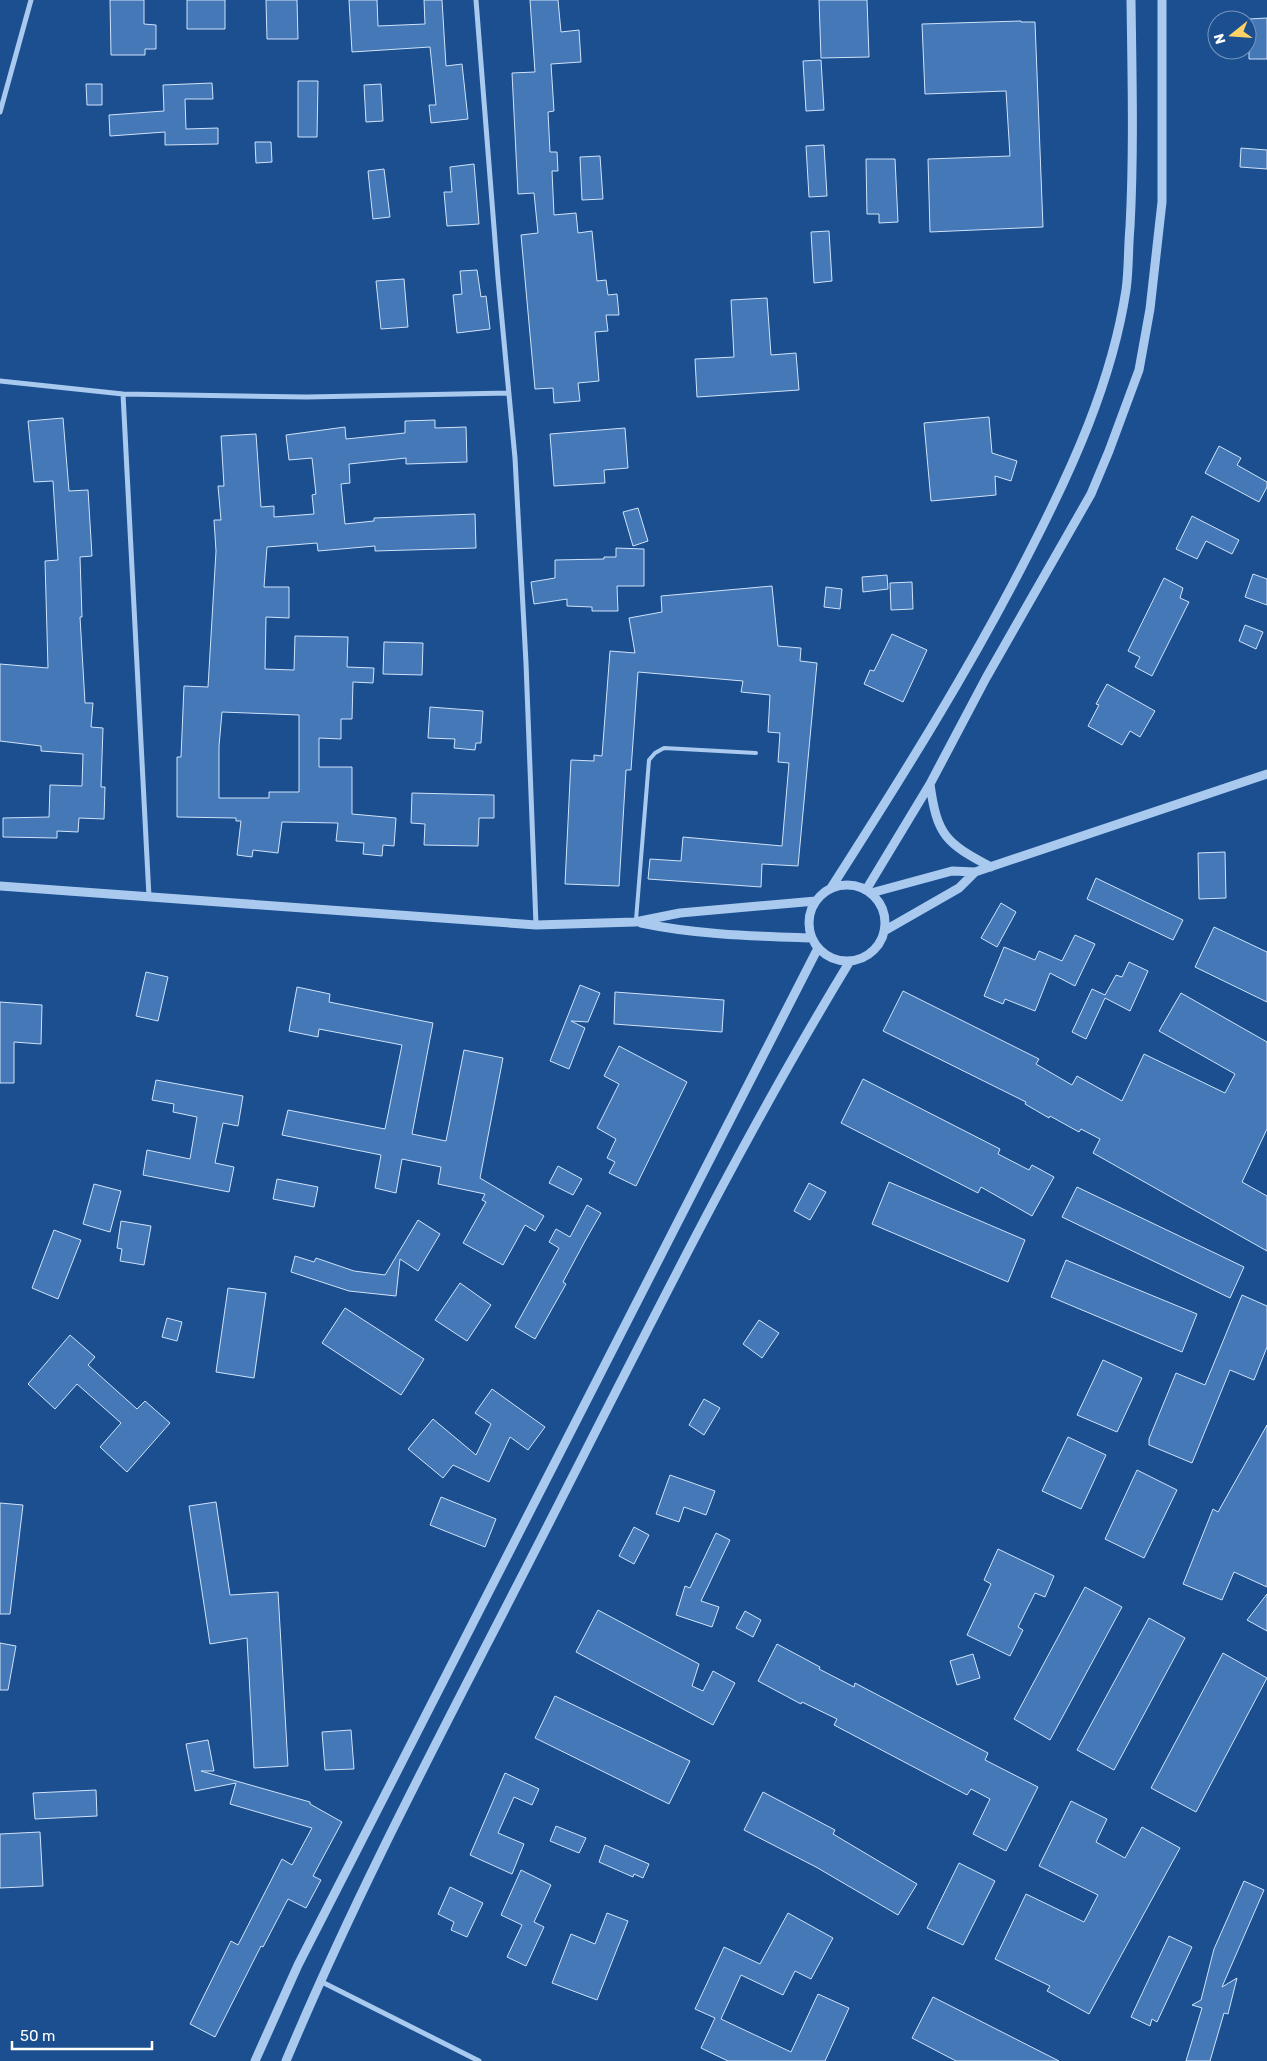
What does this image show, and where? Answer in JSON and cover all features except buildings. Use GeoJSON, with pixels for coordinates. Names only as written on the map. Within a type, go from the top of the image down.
{"type":"FeatureCollection","features":[{"type":"Feature","properties":{"kind":"street"},"geometry":{"type":"LineString","coordinates":[[0,112],[31,0]]}},
{"type":"Feature","properties":{"kind":"street"},"geometry":{"type":"LineString","coordinates":[[476,0],[498,278],[515,458],[526,654],[536,925]]}},
{"type":"Feature","properties":{"kind":"street"},"geometry":{"type":"LineString","coordinates":[[831,888],[843,885],[855,886],[868,892],[878,901],[883,910],[885,921],[880,942],[872,952],[862,958],[850,961],[833,958],[818,948],[812,938],[809,922],[810,914],[816,900],[831,888],[925,742],[994,623],[1052,507],[1097,404],[1118,333],[1126,288],[1133,173],[1131,0]]}},
{"type":"Feature","properties":{"kind":"street"},"geometry":{"type":"LineString","coordinates":[[868,892],[930,784],[986,678],[1091,494],[1109,452],[1139,370],[1150,309],[1162,202],[1162,0]]}},
{"type":"Feature","properties":{"kind":"street"},"geometry":{"type":"LineString","coordinates":[[0,381],[123,394],[307,398],[509,393]]}},
{"type":"Feature","properties":{"kind":"street"},"geometry":{"type":"LineString","coordinates":[[123,394],[149,897]]}},
{"type":"Feature","properties":{"kind":"street"},"geometry":{"type":"LineString","coordinates":[[868,892],[952,871],[975,872],[1267,774]]}},
{"type":"Feature","properties":{"kind":"street"},"geometry":{"type":"LineString","coordinates":[[930,784],[934,809],[940,828],[959,850],[990,867]]}},
{"type":"Feature","properties":{"kind":"street"},"geometry":{"type":"LineString","coordinates":[[884,931],[959,888],[975,872]]}},
{"type":"Feature","properties":{"kind":"street"},"geometry":{"type":"LineString","coordinates":[[0,886],[536,925],[636,922],[680,913],[816,900]]}},
{"type":"Feature","properties":{"kind":"street"},"geometry":{"type":"LineString","coordinates":[[636,922],[680,931],[722,935],[812,938]]}},
{"type":"Feature","properties":{"kind":"street"},"geometry":{"type":"LineString","coordinates":[[254,2061],[298,1965],[818,948]]}},
{"type":"Feature","properties":{"kind":"street"},"geometry":{"type":"LineString","coordinates":[[286,2061],[319,1980],[378,1859],[750,1131],[850,961]]}},
{"type":"Feature","properties":{"kind":"street"},"geometry":{"type":"LineString","coordinates":[[319,1980],[479,2061]]}},
{"type":"Feature","properties":{"kind":"lane"},"geometry":{"type":"LineString","coordinates":[[636,922],[650,760],[655,753],[664,748],[756,753]]}}]}
